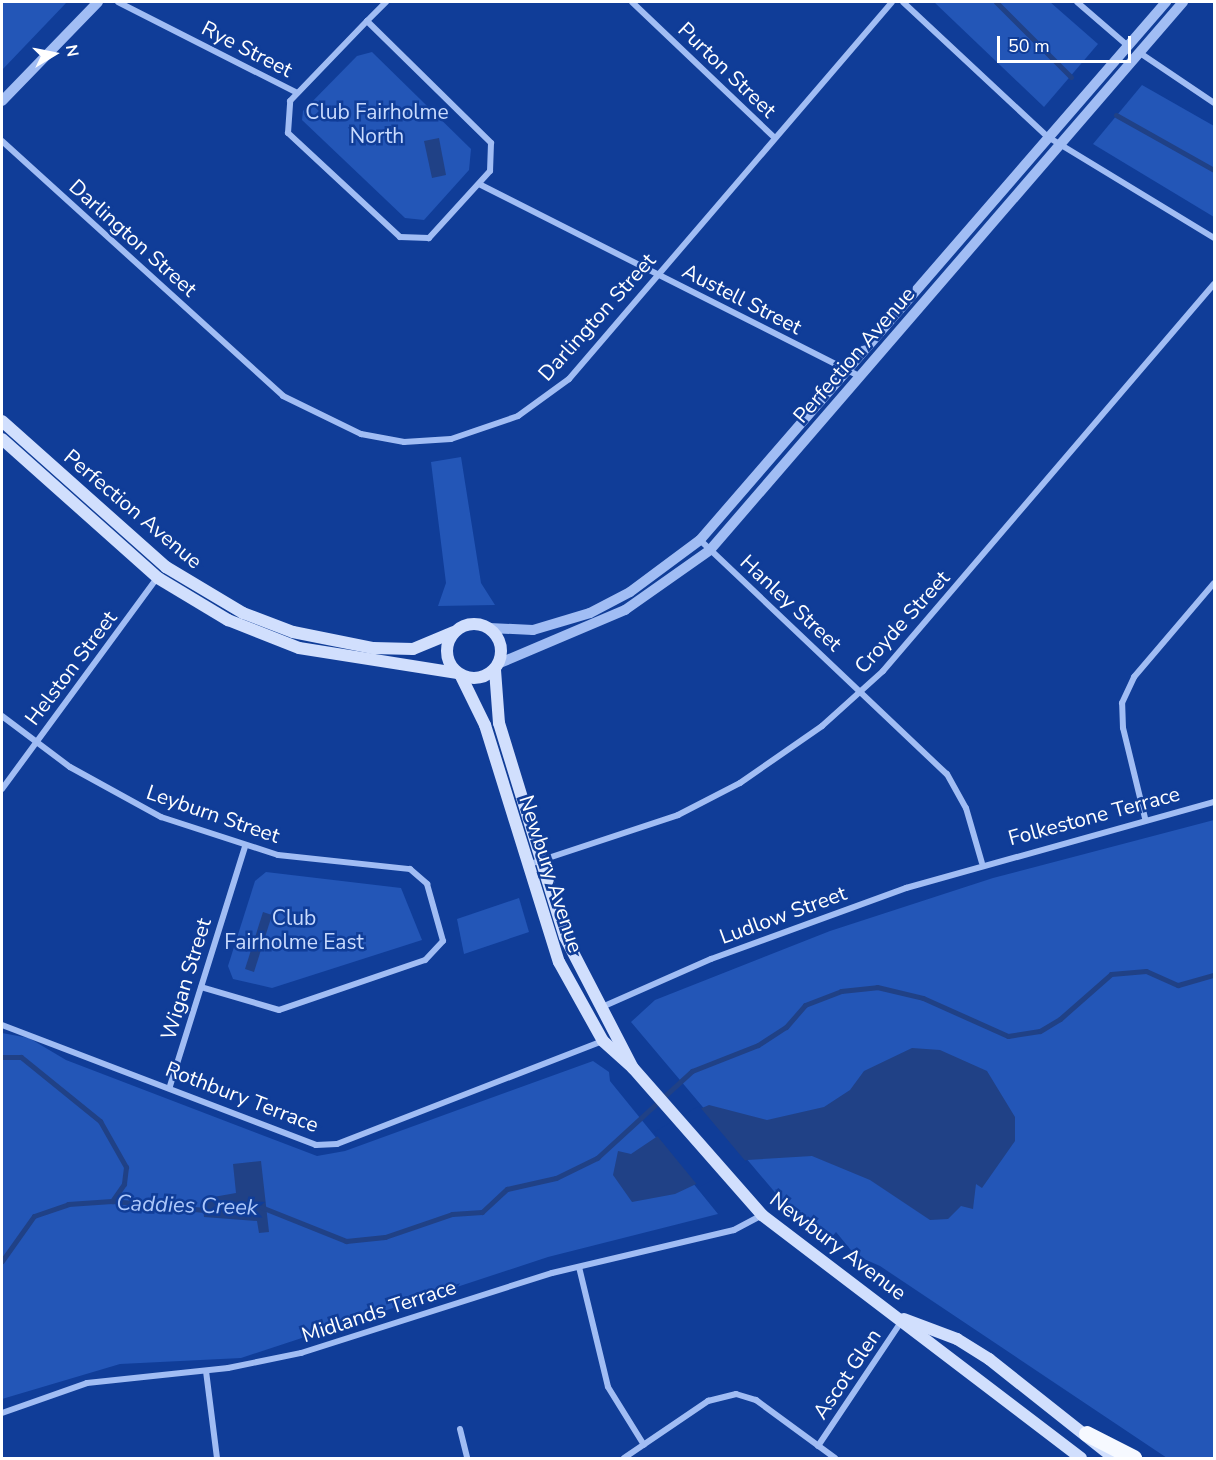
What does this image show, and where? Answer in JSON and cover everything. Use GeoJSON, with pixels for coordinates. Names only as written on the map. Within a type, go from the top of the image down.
{"type":"FeatureCollection","features":[{"type":"Feature","properties":{"kind":"highway"},"geometry":{"type":"LineString","coordinates":[[1087,1434],[1134,1458]]}},
{"type":"Feature","properties":{"kind":"main road","name":"Perfection Avenue"},"geometry":{"type":"LineString","coordinates":[[2,421],[166,567],[243,613],[333,642],[412,649],[454,632]]}},
{"type":"Feature","properties":{"kind":"main road","name":"Perfection Avenue"},"geometry":{"type":"LineString","coordinates":[[2,439],[158,578],[228,620],[299,648],[459,674]]}},
{"type":"Feature","properties":{"kind":"main road"},"geometry":{"type":"LineString","coordinates":[[467,625],[489,628],[502,647],[497,666],[482,678],[459,674],[447,648],[454,632],[467,625]]}},
{"type":"Feature","properties":{"kind":"main road","name":"Newbury Avenue"},"geometry":{"type":"LineString","coordinates":[[497,666],[499,723],[571,955],[633,1068]]}},
{"type":"Feature","properties":{"kind":"main road","name":"Newbury Avenue"},"geometry":{"type":"LineString","coordinates":[[459,674],[485,725],[526,866],[559,963],[603,1041],[633,1068],[740,1195],[762,1215],[903,1319],[949,1362],[1081,1458]]}},
{"type":"Feature","properties":{"kind":"main road","name":"Newbury Avenue"},"geometry":{"type":"LineString","coordinates":[[903,1319],[957,1339],[1087,1434],[1114,1458]]}},
{"type":"Feature","properties":{"kind":"street"},"geometry":{"type":"LineString","coordinates":[[2,101],[98,2]]}},
{"type":"Feature","properties":{"kind":"street","name":"Rye Street"},"geometry":{"type":"LineString","coordinates":[[118,2],[297,93]]}},
{"type":"Feature","properties":{"kind":"street"},"geometry":{"type":"LineString","coordinates":[[367,21],[486,135],[494,162],[479,184],[429,238],[400,237],[293,141],[285,121],[297,93],[367,21],[386,2]]}},
{"type":"Feature","properties":{"kind":"street","name":"Purton Street"},"geometry":{"type":"LineString","coordinates":[[632,2],[774,137]]}},
{"type":"Feature","properties":{"kind":"street","name":"Darlington Street"},"geometry":{"type":"LineString","coordinates":[[2,141],[283,396],[333,424],[382,439],[451,439],[518,416],[568,379],[892,2]]}},
{"type":"Feature","properties":{"kind":"street"},"geometry":{"type":"LineString","coordinates":[[903,2],[1048,137],[1215,238]]}},
{"type":"Feature","properties":{"kind":"street"},"geometry":{"type":"LineString","coordinates":[[1077,2],[1128,46]]}},
{"type":"Feature","properties":{"kind":"street","name":"Perfection Avenue"},"geometry":{"type":"LineString","coordinates":[[489,628],[532,630],[590,613],[630,592],[700,540],[849,372],[1166,2]]}},
{"type":"Feature","properties":{"kind":"street","name":"Perfection Avenue"},"geometry":{"type":"LineString","coordinates":[[497,666],[618,614],[710,550],[1183,2]]}},
{"type":"Feature","properties":{"kind":"street"},"geometry":{"type":"LineString","coordinates":[[1140,52],[1215,103]]}},
{"type":"Feature","properties":{"kind":"street","name":"Austell Street"},"geometry":{"type":"LineString","coordinates":[[479,184],[861,377]]}},
{"type":"Feature","properties":{"kind":"street","name":"Croyde Street"},"geometry":{"type":"LineString","coordinates":[[526,866],[640,831],[708,801],[797,745],[862,691],[1215,284]]}},
{"type":"Feature","properties":{"kind":"street","name":"Hanley Street"},"geometry":{"type":"LineString","coordinates":[[700,540],[947,774],[966,808],[982,863]]}},
{"type":"Feature","properties":{"kind":"street","name":"Helston Street"},"geometry":{"type":"LineString","coordinates":[[2,789],[166,567]]}},
{"type":"Feature","properties":{"kind":"street"},"geometry":{"type":"LineString","coordinates":[[1145,818],[1123,728],[1122,703],[1134,677],[1215,583]]}},
{"type":"Feature","properties":{"kind":"street","name":"Leyburn Street"},"geometry":{"type":"LineString","coordinates":[[2,716],[35,742],[130,803],[245,846],[314,861],[416,871],[427,884],[443,941],[425,960],[294,1008],[267,1009],[201,987]]}},
{"type":"Feature","properties":{"kind":"street","name":"Folkestone Terrace"},"geometry":{"type":"LineString","coordinates":[[982,863],[1145,818],[1215,802]]}},
{"type":"Feature","properties":{"kind":"street","name":"Wigan Street"},"geometry":{"type":"LineString","coordinates":[[170,1086],[245,846]]}},
{"type":"Feature","properties":{"kind":"street","name":"Ludlow Street"},"geometry":{"type":"LineString","coordinates":[[599,1009],[711,959],[982,863]]}},
{"type":"Feature","properties":{"kind":"street","name":"Rothbury Terrace"},"geometry":{"type":"LineString","coordinates":[[2,1025],[170,1086],[308,1143],[326,1146],[542,1069],[603,1041]]}},
{"type":"Feature","properties":{"kind":"street","name":"Midlands Terrace"},"geometry":{"type":"LineString","coordinates":[[2,1413],[87,1383],[206,1371],[301,1353],[579,1268],[734,1230],[762,1215]]}},
{"type":"Feature","properties":{"kind":"street"},"geometry":{"type":"LineString","coordinates":[[579,1268],[608,1387],[644,1445]]}},
{"type":"Feature","properties":{"kind":"street","name":"Ascot Glen"},"geometry":{"type":"LineString","coordinates":[[818,1446],[903,1319]]}},
{"type":"Feature","properties":{"kind":"street"},"geometry":{"type":"LineString","coordinates":[[206,1371],[217,1458]]}},
{"type":"Feature","properties":{"kind":"street"},"geometry":{"type":"LineString","coordinates":[[624,1458],[708,1401],[736,1394],[756,1400],[835,1458]]}},
{"type":"Feature","properties":{"kind":"street"},"geometry":{"type":"LineString","coordinates":[[460,1429],[467,1458]]}},
{"type":"Feature","properties":{"kind":"green space"},"geometry":{"type":"Polygon","coordinates":[[[2,2],[67,2],[2,70],[2,2]]]}},
{"type":"Feature","properties":{"kind":"green space"},"geometry":{"type":"Polygon","coordinates":[[[934,2],[1050,2],[1098,44],[1044,107],[934,2]]]}},
{"type":"Feature","properties":{"kind":"green space","name":"Club Fairholme North"},"geometry":{"type":"Polygon","coordinates":[[[372,52],[471,149],[469,170],[424,220],[405,218],[302,120],[303,111],[357,56],[372,52]]]}},
{"type":"Feature","properties":{"kind":"green space"},"geometry":{"type":"Polygon","coordinates":[[[1142,85],[1214,126],[1214,217],[1093,144],[1142,85]]]}},
{"type":"Feature","properties":{"kind":"green space"},"geometry":{"type":"Polygon","coordinates":[[[461,457],[481,583],[495,605],[438,606],[446,583],[431,462],[461,457]]]}},
{"type":"Feature","properties":{"kind":"green space"},"geometry":{"type":"Polygon","coordinates":[[[1214,820],[1214,1458],[1167,1458],[880,1266],[855,1255],[836,1232],[832,1237],[778,1196],[631,1022],[655,1000],[830,931],[993,878],[1214,820]]]}},
{"type":"Feature","properties":{"kind":"green space","name":"Club Fairholme East"},"geometry":{"type":"Polygon","coordinates":[[[266,872],[401,888],[422,940],[272,988],[233,979],[228,966],[255,881],[266,872]]]}},
{"type":"Feature","properties":{"kind":"green space"},"geometry":{"type":"Polygon","coordinates":[[[519,898],[529,932],[464,954],[457,919],[519,898]]]}},
{"type":"Feature","properties":{"kind":"green space"},"geometry":{"type":"Polygon","coordinates":[[[2,1033],[29,1038],[66,1060],[317,1156],[345,1151],[593,1061],[609,1072],[610,1081],[718,1214],[548,1257],[241,1358],[120,1364],[2,1399],[2,1033]]]}},
{"type":"Feature","properties":{"kind":"shaded area"},"geometry":{"type":"Polygon","coordinates":[[[439,138],[446,175],[432,178],[424,141],[439,138]]]}},
{"type":"Feature","properties":{"kind":"shaded area"},"geometry":{"type":"Polygon","coordinates":[[[263,912],[272,915],[254,972],[245,969],[263,912]]]}},
{"type":"Feature","properties":{"kind":"shaded area"},"geometry":{"type":"Polygon","coordinates":[[[912,1048],[940,1050],[987,1071],[1015,1117],[1015,1141],[982,1188],[976,1184],[973,1209],[961,1206],[948,1219],[930,1220],[870,1180],[812,1156],[747,1160],[675,1194],[632,1202],[613,1175],[618,1151],[631,1154],[695,1111],[709,1105],[767,1120],[824,1107],[850,1090],[864,1071],[912,1048]]]}},
{"type":"Feature","properties":{"kind":"shaded area"},"geometry":{"type":"Polygon","coordinates":[[[261,1161],[269,1232],[259,1233],[257,1221],[204,1217],[202,1199],[236,1193],[233,1164],[261,1161]]]}},
{"type":"Feature","properties":{"kind":"pier"},"geometry":{"type":"Polygon","coordinates":[[[699,1106],[747,1163],[699,1187],[654,1132],[699,1106]]]}},
{"type":"Feature","properties":{"kind":"waterway"},"geometry":{"type":"LineString","coordinates":[[996,2],[1071,77]]}},
{"type":"Feature","properties":{"kind":"waterway"},"geometry":{"type":"LineString","coordinates":[[1116,115],[1214,170]]}},
{"type":"Feature","properties":{"kind":"waterway","name":"Caddies Creek"},"geometry":{"type":"LineString","coordinates":[[261,1207],[346,1241],[385,1237],[452,1214],[482,1212],[507,1189],[556,1178],[597,1158],[692,1071],[758,1045],[786,1027],[805,1005],[841,991],[877,987],[923,998],[1008,1036],[1040,1031],[1060,1019],[1111,974],[1146,971],[1178,985],[1214,975]]}},
{"type":"Feature","properties":{"kind":"waterway"},"geometry":{"type":"LineString","coordinates":[[2,1057],[21,1057],[100,1121],[126,1167],[124,1184],[112,1201]]}},
{"type":"Feature","properties":{"kind":"waterway","name":"Caddies Creek"},"geometry":{"type":"LineString","coordinates":[[2,1261],[34,1216],[68,1204],[112,1201],[205,1210]]}}]}
